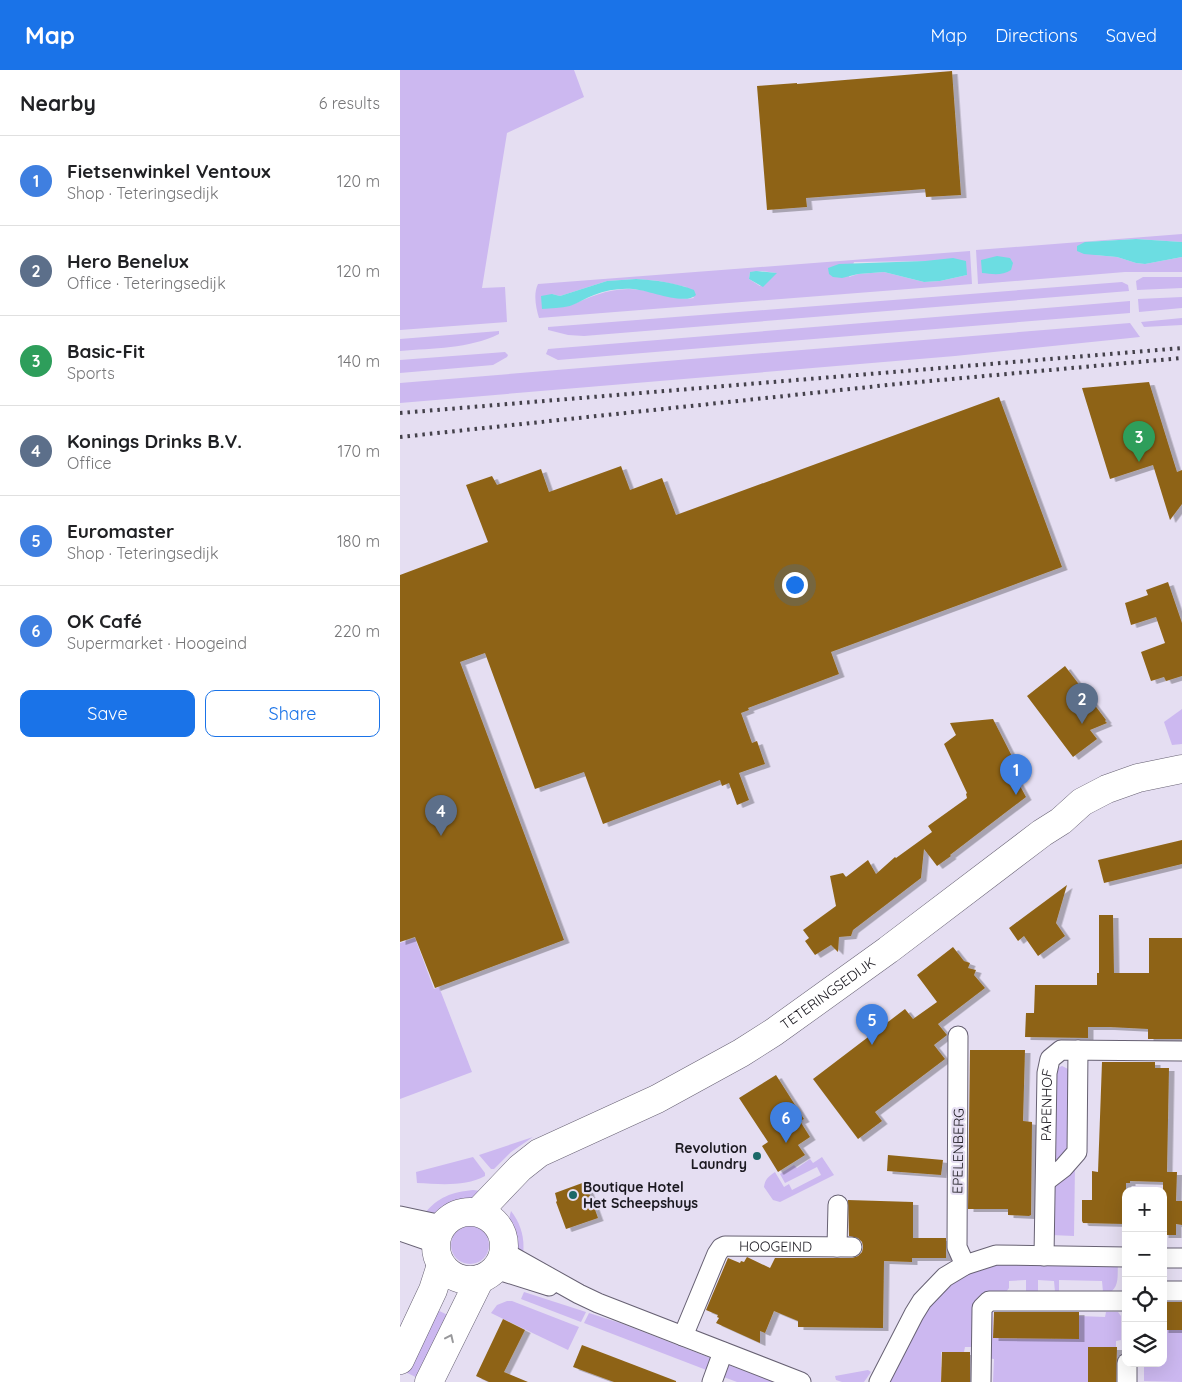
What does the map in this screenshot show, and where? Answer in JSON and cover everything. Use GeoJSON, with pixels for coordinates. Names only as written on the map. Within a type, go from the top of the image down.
{"type":"FeatureCollection","features":[{"type":"Feature","properties":{"kind":"main road","name":"TETERINGSEDIJK"},"geometry":{"type":"LineString","coordinates":[[487,1218],[537,1170],[576,1137],[657,1099],[741,1053],[774,1032],[888,950],[1042,833],[1061,821],[1082,802],[1107,789],[1138,778],[1182,769]]}},
{"type":"Feature","properties":{"kind":"main road","name":"TETERINGSEDIJK"},"geometry":{"type":"LineString","coordinates":[[1061,821],[1127,800],[1182,788]]}},
{"type":"Feature","properties":{"kind":"main road"},"geometry":{"type":"LineString","coordinates":[[400,1360],[429,1299],[439,1244],[449,1218],[458,1213],[468,1211],[487,1218],[502,1233],[504,1242],[493,1267],[429,1382]]}},
{"type":"Feature","properties":{"kind":"main road"},"geometry":{"type":"LineString","coordinates":[[439,1244],[449,1273],[458,1278],[469,1280],[493,1267]]}},
{"type":"Feature","properties":{"kind":"street","name":"EPELENBERG"},"geometry":{"type":"LineString","coordinates":[[958,1036],[957,1247],[965,1265]]}},
{"type":"Feature","properties":{"kind":"street","name":"PAPENHOF"},"geometry":{"type":"LineString","coordinates":[[1044,1256],[1047,1073],[1050,1059],[1061,1050],[1182,1052]]}},
{"type":"Feature","properties":{"kind":"street","name":"PAPENHOF"},"geometry":{"type":"LineString","coordinates":[[1046,1180],[1063,1168],[1077,1152],[1078,1050]]}},
{"type":"Feature","properties":{"kind":"street","name":"HOOGEIND"},"geometry":{"type":"LineString","coordinates":[[683,1336],[721,1248],[725,1246],[845,1247],[838,1204]]}},
{"type":"Feature","properties":{"kind":"street"},"geometry":{"type":"LineString","coordinates":[[400,1216],[439,1244]]}},
{"type":"Feature","properties":{"kind":"street"},"geometry":{"type":"LineString","coordinates":[[400,1231],[439,1244]]}},
{"type":"Feature","properties":{"kind":"street"},"geometry":{"type":"LineString","coordinates":[[879,1382],[922,1301],[945,1277],[965,1265],[996,1255],[1122,1257]]}},
{"type":"Feature","properties":{"kind":"street"},"geometry":{"type":"LineString","coordinates":[[1167,1258],[1182,1258]]}},
{"type":"Feature","properties":{"kind":"street"},"geometry":{"type":"LineString","coordinates":[[493,1267],[579,1294],[801,1382]]}},
{"type":"Feature","properties":{"kind":"street"},"geometry":{"type":"LineString","coordinates":[[1167,1291],[1182,1291]]}},
{"type":"Feature","properties":{"kind":"street"},"geometry":{"type":"LineString","coordinates":[[981,1382],[982,1308],[989,1301],[1122,1301]]}},
{"type":"Feature","properties":{"kind":"street"},"geometry":{"type":"LineString","coordinates":[[712,1382],[723,1352]]}},
{"type":"Feature","properties":{"kind":"street"},"geometry":{"type":"LineString","coordinates":[[1127,1367],[1127,1382]]}},
{"type":"Feature","properties":{"kind":"shaded area"},"geometry":{"type":"Polygon","coordinates":[[[400,70],[574,70],[584,97],[507,133],[482,288],[505,287],[507,322],[400,330],[400,70]]]}},
{"type":"Feature","properties":{"kind":"shaded area"},"geometry":{"type":"Polygon","coordinates":[[[1182,234],[1182,242],[1136,239],[1085,242],[1095,255],[1117,257],[1136,263],[1145,264],[1182,257],[1182,272],[1125,272],[978,284],[976,250],[1182,234]]]}},
{"type":"Feature","properties":{"kind":"shaded area"},"geometry":{"type":"Polygon","coordinates":[[[970,251],[972,284],[539,318],[535,297],[538,284],[970,251]],[[935,261],[854,262],[849,277],[858,274],[884,272],[924,282],[940,281],[967,275],[935,261]],[[762,271],[750,272],[749,279],[760,286],[776,273],[762,271]],[[636,279],[607,281],[560,296],[552,294],[569,306],[621,289],[647,291],[687,299],[694,298],[686,287],[659,281],[636,279]]]}},
{"type":"Feature","properties":{"kind":"shaded area"},"geometry":{"type":"Polygon","coordinates":[[[1143,277],[1182,277],[1182,288],[1137,290],[1136,281],[1143,277]]]}},
{"type":"Feature","properties":{"kind":"shaded area"},"geometry":{"type":"Polygon","coordinates":[[[1122,282],[1128,285],[1129,291],[584,336],[568,335],[548,330],[548,327],[1122,282]]]}},
{"type":"Feature","properties":{"kind":"shaded area"},"geometry":{"type":"Polygon","coordinates":[[[1182,297],[1182,308],[1139,312],[1138,299],[1182,297]]]}},
{"type":"Feature","properties":{"kind":"shaded area"},"geometry":{"type":"Polygon","coordinates":[[[1130,301],[1130,313],[558,360],[546,354],[548,349],[1130,301]]]}},
{"type":"Feature","properties":{"kind":"shaded area"},"geometry":{"type":"Polygon","coordinates":[[[1182,318],[1182,325],[1144,327],[1141,322],[1182,318]]]}},
{"type":"Feature","properties":{"kind":"shaded area"},"geometry":{"type":"Polygon","coordinates":[[[1130,323],[1140,337],[955,356],[400,403],[400,383],[1130,323]]]}},
{"type":"Feature","properties":{"kind":"shaded area"},"geometry":{"type":"Polygon","coordinates":[[[499,331],[499,334],[475,343],[400,351],[400,339],[499,331]]]}},
{"type":"Feature","properties":{"kind":"shaded area"},"geometry":{"type":"Polygon","coordinates":[[[505,352],[508,355],[507,357],[493,365],[400,373],[400,360],[505,352]]]}},
{"type":"Feature","properties":{"kind":"shaded area"},"geometry":{"type":"Polygon","coordinates":[[[1182,709],[1182,744],[1172,745],[1164,722],[1182,709]]]}},
{"type":"Feature","properties":{"kind":"shaded area"},"geometry":{"type":"Polygon","coordinates":[[[415,938],[434,989],[439,987],[472,1072],[400,1099],[400,943],[415,938]]]}},
{"type":"Feature","properties":{"kind":"shaded area"},"geometry":{"type":"Polygon","coordinates":[[[1062,1066],[1068,1069],[1070,1074],[1069,1150],[1062,1160],[1057,1160],[1053,1157],[1055,1069],[1062,1066]]]}},
{"type":"Feature","properties":{"kind":"shaded area"},"geometry":{"type":"Polygon","coordinates":[[[533,1137],[511,1152],[494,1169],[491,1169],[479,1155],[533,1137]]]}},
{"type":"Feature","properties":{"kind":"shaded area"},"geometry":{"type":"Polygon","coordinates":[[[473,1157],[485,1173],[485,1176],[477,1180],[443,1184],[417,1183],[416,1172],[473,1157]]]}},
{"type":"Feature","properties":{"kind":"shaded area"},"geometry":{"type":"Polygon","coordinates":[[[822,1157],[834,1175],[780,1202],[773,1200],[764,1187],[765,1182],[775,1172],[784,1187],[789,1184],[792,1190],[821,1175],[817,1167],[785,1183],[780,1174],[794,1165],[797,1168],[810,1159],[813,1163],[822,1157]]]}},
{"type":"Feature","properties":{"kind":"shaded area"},"geometry":{"type":"Polygon","coordinates":[[[1075,1165],[1074,1236],[1051,1235],[1053,1186],[1075,1165]]]}},
{"type":"Feature","properties":{"kind":"shaded area"},"geometry":{"type":"Polygon","coordinates":[[[473,1190],[481,1191],[473,1203],[424,1214],[435,1203],[446,1196],[473,1190]]]}},
{"type":"Feature","properties":{"kind":"shaded area"},"geometry":{"type":"Polygon","coordinates":[[[511,1211],[522,1232],[523,1255],[515,1245],[510,1234],[511,1211]]]}},
{"type":"Feature","properties":{"kind":"shaded area"},"geometry":{"type":"Polygon","coordinates":[[[470,1226],[477,1227],[483,1232],[488,1238],[488,1252],[483,1258],[477,1263],[470,1264],[463,1263],[457,1258],[452,1252],[451,1245],[452,1238],[457,1232],[463,1227],[470,1226]]]}},
{"type":"Feature","properties":{"kind":"shaded area"},"geometry":{"type":"Polygon","coordinates":[[[996,1264],[1118,1264],[1117,1280],[1115,1287],[1109,1293],[1103,1292],[1102,1281],[1059,1280],[1059,1292],[1055,1292],[1054,1281],[1038,1280],[1038,1294],[1026,1293],[1026,1280],[1009,1281],[1009,1288],[1006,1292],[991,1295],[975,1347],[965,1347],[964,1352],[941,1352],[941,1382],[887,1382],[915,1328],[942,1292],[963,1276],[996,1264]]]}},
{"type":"Feature","properties":{"kind":"shaded area"},"geometry":{"type":"Polygon","coordinates":[[[524,1292],[586,1312],[581,1322],[521,1299],[524,1292]]]}},
{"type":"Feature","properties":{"kind":"shaded area"},"geometry":{"type":"Polygon","coordinates":[[[512,1301],[579,1327],[568,1350],[491,1313],[497,1305],[512,1301]]]}},
{"type":"Feature","properties":{"kind":"shaded area"},"geometry":{"type":"Polygon","coordinates":[[[431,1307],[454,1318],[424,1381],[401,1370],[431,1307]]]}},
{"type":"Feature","properties":{"kind":"shaded area"},"geometry":{"type":"Polygon","coordinates":[[[993,1310],[993,1338],[1078,1339],[1079,1316],[1105,1317],[1106,1312],[1118,1312],[1121,1316],[1121,1340],[1116,1341],[1116,1347],[1088,1347],[1088,1382],[993,1382],[994,1359],[987,1358],[988,1312],[993,1310]]]}},
{"type":"Feature","properties":{"kind":"shaded area"},"geometry":{"type":"Polygon","coordinates":[[[589,1313],[713,1359],[709,1371],[584,1323],[589,1313]]]}},
{"type":"Feature","properties":{"kind":"shaded area"},"geometry":{"type":"Polygon","coordinates":[[[1167,1330],[1182,1330],[1182,1382],[1144,1381],[1144,1367],[1167,1367],[1167,1330]]]}},
{"type":"Feature","properties":{"kind":"shaded area"},"geometry":{"type":"Polygon","coordinates":[[[726,1364],[774,1382],[737,1382],[721,1376],[726,1364]]]}},
{"type":"Feature","properties":{"kind":"shaded area"},"geometry":{"type":"Polygon","coordinates":[[[868,1370],[871,1372],[864,1382],[842,1382],[836,1380],[835,1376],[868,1370]]]}},
{"type":"Feature","properties":{"kind":"water"},"geometry":{"type":"Polygon","coordinates":[[[1136,239],[1182,242],[1182,257],[1145,264],[1117,257],[1084,254],[1077,251],[1077,246],[1085,242],[1136,239]]]}},
{"type":"Feature","properties":{"kind":"water"},"geometry":{"type":"Polygon","coordinates":[[[997,256],[1010,258],[1013,263],[1011,270],[1001,274],[982,273],[981,260],[997,256]]]}},
{"type":"Feature","properties":{"kind":"water"},"geometry":{"type":"Polygon","coordinates":[[[953,258],[966,261],[967,275],[940,281],[924,282],[884,272],[858,274],[842,278],[833,277],[829,274],[828,268],[839,264],[925,261],[953,258]]]}},
{"type":"Feature","properties":{"kind":"water"},"geometry":{"type":"Polygon","coordinates":[[[750,272],[777,273],[763,287],[749,279],[750,272]]]}},
{"type":"Feature","properties":{"kind":"water"},"geometry":{"type":"Polygon","coordinates":[[[636,279],[680,285],[694,290],[696,295],[684,299],[666,297],[640,290],[618,289],[599,293],[570,306],[542,309],[541,296],[552,294],[560,296],[607,281],[636,279]]]}},
{"type":"Feature","properties":{"kind":"building"},"geometry":{"type":"Polygon","coordinates":[[[952,71],[961,195],[926,197],[925,189],[806,198],[807,207],[767,210],[757,86],[952,71]]]}},
{"type":"Feature","properties":{"kind":"building"},"geometry":{"type":"Polygon","coordinates":[[[1149,382],[1177,472],[1182,470],[1182,504],[1170,520],[1153,465],[1110,479],[1082,388],[1149,382]]]}},
{"type":"Feature","properties":{"kind":"building"},"geometry":{"type":"Polygon","coordinates":[[[999,397],[1062,567],[831,652],[839,674],[748,708],[749,710],[741,713],[752,743],[757,741],[765,764],[739,773],[749,800],[737,805],[729,783],[722,786],[720,780],[603,824],[584,772],[535,789],[485,653],[460,662],[564,940],[435,988],[415,937],[400,942],[400,575],[488,542],[466,485],[492,476],[497,485],[541,469],[549,492],[621,466],[630,490],[662,478],[676,515],[999,397]]]}},
{"type":"Feature","properties":{"kind":"building"},"geometry":{"type":"Polygon","coordinates":[[[1168,582],[1182,623],[1182,676],[1166,681],[1164,677],[1151,681],[1141,652],[1165,643],[1156,617],[1131,625],[1125,603],[1148,595],[1146,590],[1168,582]]]}},
{"type":"Feature","properties":{"kind":"building"},"geometry":{"type":"Polygon","coordinates":[[[1065,666],[1107,723],[1090,730],[1097,739],[1073,757],[1027,696],[1065,666]]]}},
{"type":"Feature","properties":{"kind":"building"},"geometry":{"type":"Polygon","coordinates":[[[993,719],[1018,768],[1012,771],[1026,797],[937,866],[924,849],[921,878],[853,930],[851,936],[839,937],[838,952],[831,945],[815,955],[805,941],[809,938],[803,930],[836,906],[830,876],[843,873],[846,877],[868,860],[876,874],[895,857],[932,832],[928,826],[967,798],[967,793],[944,744],[956,735],[950,723],[993,719]]]}},
{"type":"Feature","properties":{"kind":"building"},"geometry":{"type":"Polygon","coordinates":[[[1182,840],[1182,864],[1104,883],[1098,860],[1182,840]]]}},
{"type":"Feature","properties":{"kind":"building"},"geometry":{"type":"Polygon","coordinates":[[[1067,885],[1056,923],[1065,936],[1038,956],[1024,936],[1018,941],[1009,928],[1067,885]]]}},
{"type":"Feature","properties":{"kind":"building"},"geometry":{"type":"Polygon","coordinates":[[[1099,915],[1113,915],[1114,973],[1149,973],[1149,938],[1182,938],[1182,1039],[1148,1039],[1148,1029],[1109,1027],[1088,1027],[1088,1038],[1025,1037],[1026,1013],[1034,1013],[1035,985],[1097,985],[1097,973],[1099,973],[1099,915]]]}},
{"type":"Feature","properties":{"kind":"building"},"geometry":{"type":"Polygon","coordinates":[[[953,947],[964,961],[970,963],[968,968],[976,970],[974,975],[985,988],[938,1024],[947,1035],[934,1045],[945,1059],[875,1112],[882,1121],[858,1139],[813,1079],[905,1009],[913,1019],[937,1002],[917,975],[953,947]]]}},
{"type":"Feature","properties":{"kind":"building"},"geometry":{"type":"Polygon","coordinates":[[[970,1050],[1025,1050],[1023,1121],[1032,1122],[1031,1215],[1029,1216],[1008,1215],[1008,1209],[968,1209],[970,1050]]]}},
{"type":"Feature","properties":{"kind":"building"},"geometry":{"type":"Polygon","coordinates":[[[1102,1062],[1155,1062],[1155,1068],[1169,1068],[1167,1172],[1177,1172],[1176,1201],[1182,1201],[1182,1225],[1176,1224],[1176,1235],[1167,1235],[1167,1187],[1163,1187],[1163,1182],[1130,1181],[1130,1183],[1126,1183],[1126,1187],[1122,1187],[1122,1224],[1083,1223],[1082,1200],[1092,1200],[1092,1171],[1098,1172],[1102,1062]]]}},
{"type":"Feature","properties":{"kind":"building"},"geometry":{"type":"Polygon","coordinates":[[[776,1075],[804,1119],[800,1121],[810,1137],[798,1145],[805,1155],[778,1172],[762,1146],[768,1142],[739,1098],[776,1075]]]}},
{"type":"Feature","properties":{"kind":"building"},"geometry":{"type":"Polygon","coordinates":[[[888,1155],[943,1160],[941,1175],[887,1171],[888,1155]]]}},
{"type":"Feature","properties":{"kind":"building"},"geometry":{"type":"Polygon","coordinates":[[[585,1182],[598,1218],[566,1229],[556,1202],[555,1193],[585,1182]]]}},
{"type":"Feature","properties":{"kind":"building"},"geometry":{"type":"Polygon","coordinates":[[[848,1200],[913,1202],[913,1238],[946,1238],[946,1258],[912,1258],[912,1262],[884,1261],[883,1328],[798,1327],[798,1321],[774,1311],[765,1333],[760,1331],[760,1343],[716,1323],[719,1318],[717,1317],[718,1315],[706,1310],[728,1258],[740,1263],[741,1261],[744,1262],[747,1257],[770,1268],[775,1258],[852,1258],[858,1256],[862,1252],[863,1247],[862,1242],[858,1238],[849,1236],[848,1200]]]}},
{"type":"Feature","properties":{"kind":"building"},"geometry":{"type":"Polygon","coordinates":[[[1167,1302],[1182,1302],[1182,1330],[1167,1330],[1167,1302]]]}},
{"type":"Feature","properties":{"kind":"building"},"geometry":{"type":"Polygon","coordinates":[[[994,1312],[1079,1312],[1079,1339],[993,1338],[994,1312]]]}},
{"type":"Feature","properties":{"kind":"building"},"geometry":{"type":"Polygon","coordinates":[[[503,1319],[525,1330],[504,1372],[528,1382],[489,1382],[476,1376],[503,1319]]]}},
{"type":"Feature","properties":{"kind":"building"},"geometry":{"type":"Polygon","coordinates":[[[582,1345],[676,1382],[614,1382],[573,1367],[582,1345]]]}},
{"type":"Feature","properties":{"kind":"building"},"geometry":{"type":"Polygon","coordinates":[[[1088,1347],[1117,1347],[1116,1382],[1088,1382],[1088,1347]]]}},
{"type":"Feature","properties":{"kind":"building"},"geometry":{"type":"Polygon","coordinates":[[[942,1352],[970,1352],[970,1382],[941,1382],[942,1352]]]}},
{"type":"Feature","properties":{"kind":"railway"},"geometry":{"type":"LineString","coordinates":[[400,413],[1182,348]]}},
{"type":"Feature","properties":{"kind":"railway"},"geometry":{"type":"LineString","coordinates":[[400,437],[897,384],[1182,358]]}},
{"type":"Feature","properties":{"kind":"place","name":"Basic-Fit"},"geometry":{"type":"Point","coordinates":[1139,462]}},
{"type":"Feature","properties":{"kind":"place","name":"Hero Benelux"},"geometry":{"type":"Point","coordinates":[1082,724]}},
{"type":"Feature","properties":{"kind":"place","name":"Fietsenwinkel Ventoux"},"geometry":{"type":"Point","coordinates":[1016,795]}},
{"type":"Feature","properties":{"kind":"place","name":"Konings Drinks B.V."},"geometry":{"type":"Point","coordinates":[441,836]}},
{"type":"Feature","properties":{"kind":"place","name":"Euromaster"},"geometry":{"type":"Point","coordinates":[872,1045]}},
{"type":"Feature","properties":{"kind":"place","name":"OK Café"},"geometry":{"type":"Point","coordinates":[786,1143]}},
{"type":"Feature","properties":{"kind":"place","name":"Revolution Laundry"},"geometry":{"type":"Point","coordinates":[757,1156]}},
{"type":"Feature","properties":{"kind":"place","name":"Boutique Hotel Het Scheepshuys"},"geometry":{"type":"Point","coordinates":[573,1195]}}]}
